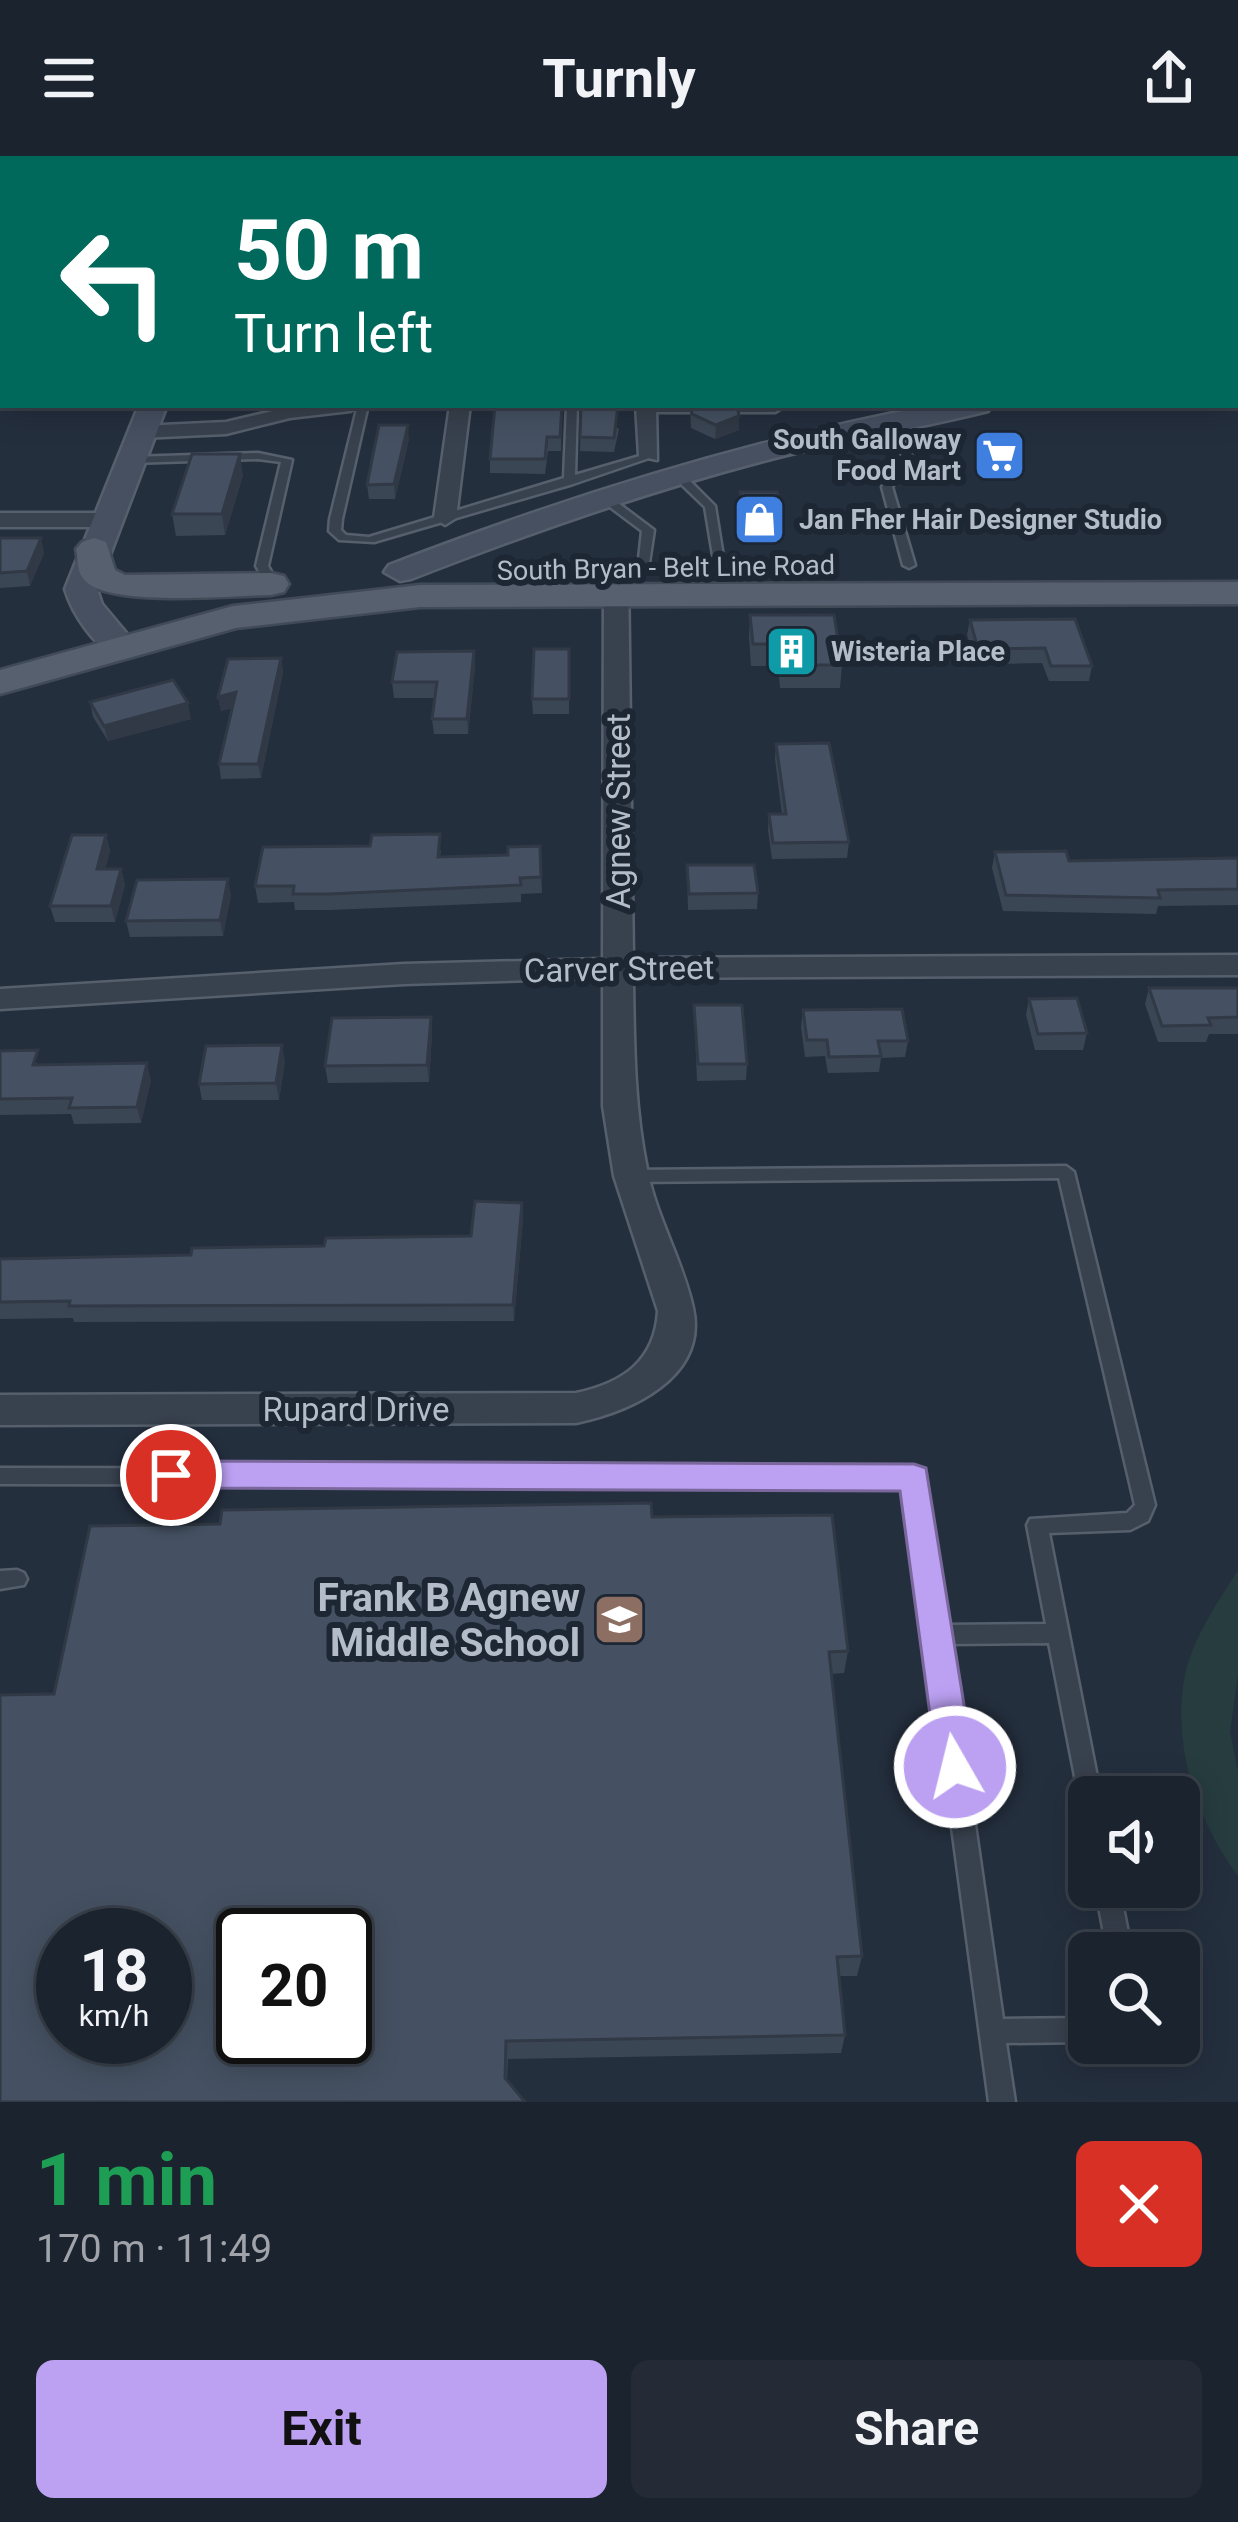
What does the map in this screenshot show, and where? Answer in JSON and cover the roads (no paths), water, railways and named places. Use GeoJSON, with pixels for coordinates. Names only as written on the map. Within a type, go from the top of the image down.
{"type":"FeatureCollection","features":[{"type":"Feature","properties":{"kind":"main road"},"geometry":{"type":"LineString","coordinates":[[233,617],[266,605],[385,586],[400,572],[606,499],[884,424],[963,408]]}},
{"type":"Feature","properties":{"kind":"main road"},"geometry":{"type":"LineString","coordinates":[[110,634],[81,589],[143,429]]}},
{"type":"Feature","properties":{"kind":"main road"},"geometry":{"type":"LineString","coordinates":[[503,532],[499,549],[513,569]]}},
{"type":"Feature","properties":{"kind":"main road"},"geometry":{"type":"LineString","coordinates":[[101,535],[98,575],[119,586],[272,584]]}},
{"type":"Feature","properties":{"kind":"main road","name":"South Bryan - Belt Line Road"},"geometry":{"type":"LineString","coordinates":[[110,634],[272,584],[400,572],[513,569],[626,577],[912,579],[1238,566]]}},
{"type":"Feature","properties":{"kind":"main road","name":"South Bryan - Belt Line Road"},"geometry":{"type":"LineString","coordinates":[[110,634],[420,596],[721,567],[1238,593]]}},
{"type":"Feature","properties":{"kind":"main road"},"geometry":{"type":"LineString","coordinates":[[0,652],[110,634]]}},
{"type":"Feature","properties":{"kind":"main road"},"geometry":{"type":"LineString","coordinates":[[0,682],[110,634]]}},
{"type":"Feature","properties":{"kind":"street"},"geometry":{"type":"LineString","coordinates":[[143,429],[244,408]]}},
{"type":"Feature","properties":{"kind":"street"},"geometry":{"type":"LineString","coordinates":[[143,429],[226,428],[324,408]]}},
{"type":"Feature","properties":{"kind":"street"},"geometry":{"type":"LineString","coordinates":[[445,518],[460,408]]}},
{"type":"Feature","properties":{"kind":"street"},"geometry":{"type":"LineString","coordinates":[[646,408],[650,456]]}},
{"type":"Feature","properties":{"kind":"street"},"geometry":{"type":"LineString","coordinates":[[0,520],[101,535]]}},
{"type":"Feature","properties":{"kind":"street","name":"Agnew Street"},"geometry":{"type":"LineString","coordinates":[[626,577],[617,968],[619,1106],[631,1176],[673,1295],[677,1327],[666,1361],[636,1389]]}},
{"type":"Feature","properties":{"kind":"street","name":"Carver Street"},"geometry":{"type":"LineString","coordinates":[[0,999],[404,974],[617,968],[1238,965]]}},
{"type":"Feature","properties":{"kind":"street","name":"Rupard Drive"},"geometry":{"type":"LineString","coordinates":[[0,1410],[576,1408],[602,1404],[636,1389]]}},
{"type":"Feature","properties":{"kind":"lane"},"geometry":{"type":"LineString","coordinates":[[362,408],[335,531],[343,538],[370,540],[650,456]]}},
{"type":"Feature","properties":{"kind":"lane"},"geometry":{"type":"LineString","coordinates":[[569,482],[572,408]]}},
{"type":"Feature","properties":{"kind":"lane"},"geometry":{"type":"LineString","coordinates":[[710,408],[775,408]]}},
{"type":"Feature","properties":{"kind":"lane"},"geometry":{"type":"LineString","coordinates":[[884,424],[907,449],[905,461],[887,487],[912,579]]}},
{"type":"Feature","properties":{"kind":"lane"},"geometry":{"type":"LineString","coordinates":[[143,429],[287,460],[262,566],[272,584]]}},
{"type":"Feature","properties":{"kind":"lane"},"geometry":{"type":"LineString","coordinates":[[681,478],[710,506],[721,567]]}},
{"type":"Feature","properties":{"kind":"lane"},"geometry":{"type":"LineString","coordinates":[[606,499],[648,530],[626,577]]}},
{"type":"Feature","properties":{"kind":"lane"},"geometry":{"type":"LineString","coordinates":[[631,1176],[1066,1172],[1145,1504],[1141,1515],[1130,1521],[1037,1525],[1086,1776]]}},
{"type":"Feature","properties":{"kind":"lane"},"geometry":{"type":"LineString","coordinates":[[0,1476],[914,1478],[1002,2102]]}},
{"type":"Feature","properties":{"kind":"lane"},"geometry":{"type":"LineString","coordinates":[[938,1635],[1059,1633]]}},
{"type":"Feature","properties":{"kind":"lane"},"geometry":{"type":"LineString","coordinates":[[991,2031],[1068,2030]]}},
{"type":"Feature","properties":{"kind":"place","name":"South Galloway Food Mart"},"geometry":{"type":"Point","coordinates":[1000,456]}},
{"type":"Feature","properties":{"kind":"place","name":"Jan Fher Hair Designer Studio"},"geometry":{"type":"Point","coordinates":[760,520]}},
{"type":"Feature","properties":{"kind":"place","name":"Wisteria Place"},"geometry":{"type":"Point","coordinates":[792,652]}},
{"type":"Feature","properties":{"kind":"place","name":"Frank B Agnew Middle School"},"geometry":{"type":"Point","coordinates":[619,1620]}}]}
